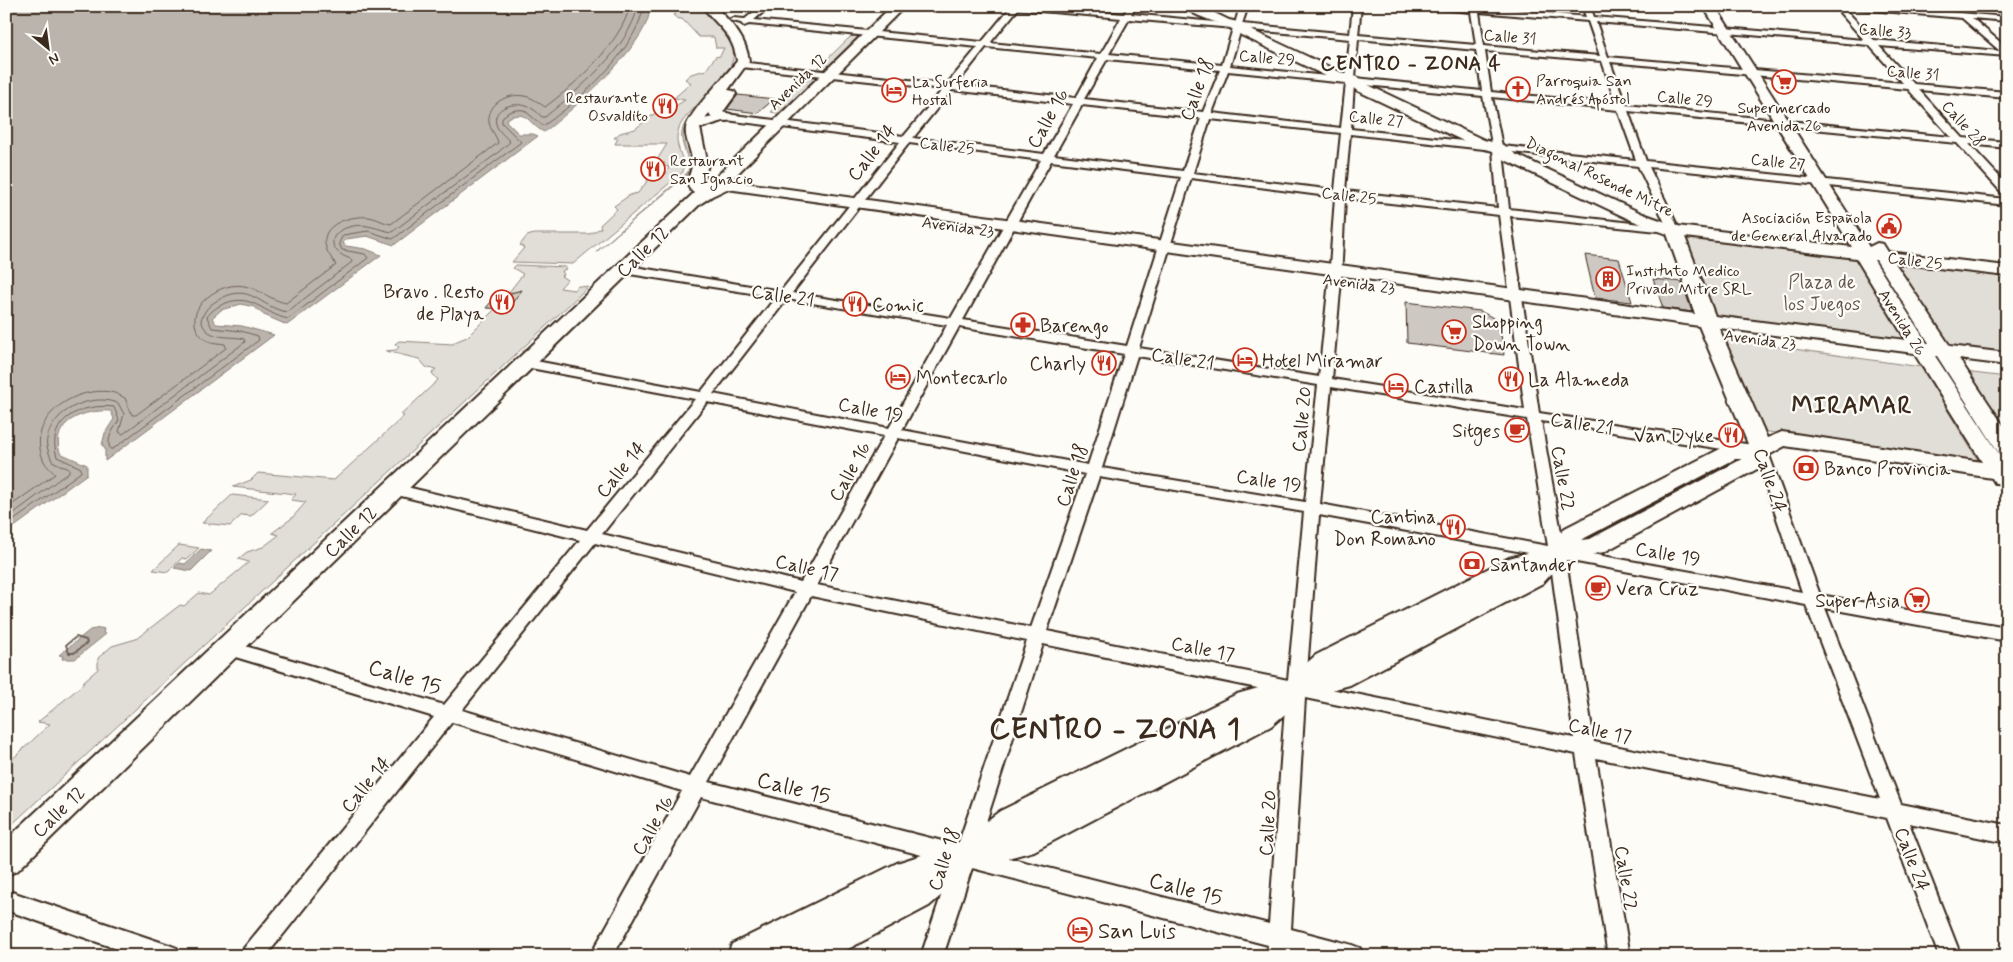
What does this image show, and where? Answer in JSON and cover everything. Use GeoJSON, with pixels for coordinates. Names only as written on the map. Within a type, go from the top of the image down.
{"type":"FeatureCollection","features":[{"type":"Feature","properties":{"kind":"main road"},"geometry":{"type":"LineString","coordinates":[[708,6],[737,24]]}},
{"type":"Feature","properties":{"kind":"main road"},"geometry":{"type":"LineString","coordinates":[[718,6],[737,24],[743,57],[747,64]]}},
{"type":"Feature","properties":{"kind":"main road","name":"Avenida 12"},"geometry":{"type":"LineString","coordinates":[[707,189],[779,123],[899,6]]}},
{"type":"Feature","properties":{"kind":"main road","name":"Diagonal Rosende Mitre"},"geometry":{"type":"LineString","coordinates":[[1190,6],[1225,23],[1238,26]]}},
{"type":"Feature","properties":{"kind":"main road","name":"Diagonal Rosende Mitre"},"geometry":{"type":"LineString","coordinates":[[1200,6],[1232,21],[1245,32],[1317,66],[1352,80],[1361,87],[1479,143],[1498,148],[1510,157],[1637,217],[1674,231]]}},
{"type":"Feature","properties":{"kind":"main road","name":"Avenida 26"},"geometry":{"type":"LineString","coordinates":[[1709,6],[1730,31],[1826,182],[1862,249],[1867,264],[1929,364],[2004,476]]}},
{"type":"Feature","properties":{"kind":"main road","name":"Avenida 26"},"geometry":{"type":"LineString","coordinates":[[1719,6],[1730,31]]}},
{"type":"Feature","properties":{"kind":"main road","name":"Avenida 12"},"geometry":{"type":"LineString","coordinates":[[838,45],[866,19]]}},
{"type":"Feature","properties":{"kind":"main road","name":"Avenida 12"},"geometry":{"type":"LineString","coordinates":[[797,84],[824,58]]}},
{"type":"Feature","properties":{"kind":"main road"},"geometry":{"type":"LineString","coordinates":[[726,117],[716,114],[716,110],[747,64]]}},
{"type":"Feature","properties":{"kind":"main road"},"geometry":{"type":"LineString","coordinates":[[707,189],[696,181],[700,166],[693,128],[701,114],[747,64]]}},
{"type":"Feature","properties":{"kind":"main road","name":"Avenida 12"},"geometry":{"type":"LineString","coordinates":[[759,121],[772,108]]}},
{"type":"Feature","properties":{"kind":"main road","name":"Avenida 26"},"geometry":{"type":"LineString","coordinates":[[1826,182],[1883,257],[2007,448]]}},
{"type":"Feature","properties":{"kind":"main road","name":"Avenida 23"},"geometry":{"type":"LineString","coordinates":[[707,189],[1008,228],[1709,327],[1929,364],[1950,360],[2007,359]]}},
{"type":"Feature","properties":{"kind":"main road","name":"Calle 12"},"geometry":{"type":"LineString","coordinates":[[6,861],[707,189]]}},
{"type":"Feature","properties":{"kind":"main road","name":"Calle 25"},"geometry":{"type":"LineString","coordinates":[[1674,231],[2007,271]]}},
{"type":"Feature","properties":{"kind":"main road","name":"Calle 24"},"geometry":{"type":"LineString","coordinates":[[1674,231],[1709,327],[1761,450]]}},
{"type":"Feature","properties":{"kind":"main road","name":"Avenida 23"},"geometry":{"type":"LineString","coordinates":[[1709,327],[1919,348],[1950,360],[2007,374]]}},
{"type":"Feature","properties":{"kind":"main road"},"geometry":{"type":"LineString","coordinates":[[744,956],[908,873],[965,855],[1023,841],[1261,718],[1296,689],[1340,678],[1534,577],[1557,553],[1596,546],[1751,463],[1761,450],[1782,439],[2004,476]]}},
{"type":"Feature","properties":{"kind":"main road"},"geometry":{"type":"LineString","coordinates":[[801,956],[918,895],[965,855]]}},
{"type":"Feature","properties":{"kind":"street"},"geometry":{"type":"LineString","coordinates":[[737,24],[766,6]]}},
{"type":"Feature","properties":{"kind":"street","name":"Calle 31"},"geometry":{"type":"LineString","coordinates":[[1011,6],[1129,12],[1238,26],[1354,37],[2007,95]]}},
{"type":"Feature","properties":{"kind":"street","name":"Calle 14"},"geometry":{"type":"LineString","coordinates":[[252,956],[703,398],[906,140],[1016,6]]}},
{"type":"Feature","properties":{"kind":"street","name":"Calle 18"},"geometry":{"type":"LineString","coordinates":[[932,956],[1037,636],[1094,471],[1206,116],[1225,69],[1244,6]]}},
{"type":"Feature","properties":{"kind":"street","name":"Calle 20"},"geometry":{"type":"LineString","coordinates":[[1279,946],[1296,689],[1335,274],[1340,194],[1352,80],[1357,6]]}},
{"type":"Feature","properties":{"kind":"street","name":"Calle 33"},"geometry":{"type":"LineString","coordinates":[[1431,6],[1475,8],[1591,20],[2007,54]]}},
{"type":"Feature","properties":{"kind":"street","name":"Calle 24"},"geometry":{"type":"LineString","coordinates":[[1586,6],[1642,163],[1674,231]]}},
{"type":"Feature","properties":{"kind":"street","name":"Calle 28"},"geometry":{"type":"LineString","coordinates":[[1838,6],[2007,192]]}},
{"type":"Feature","properties":{"kind":"street"},"geometry":{"type":"LineString","coordinates":[[1847,6],[2007,19]]}},
{"type":"Feature","properties":{"kind":"street"},"geometry":{"type":"LineString","coordinates":[[1953,6],[2007,54]]}},
{"type":"Feature","properties":{"kind":"street","name":"Calle 22"},"geometry":{"type":"LineString","coordinates":[[1475,8],[1487,94],[1498,148],[1504,212],[1533,416],[1557,553],[1585,748],[1619,956]]}},
{"type":"Feature","properties":{"kind":"street","name":"Calle 16"},"geometry":{"type":"LineString","coordinates":[[601,956],[1129,12]]}},
{"type":"Feature","properties":{"kind":"street","name":"Calle 29"},"geometry":{"type":"LineString","coordinates":[[737,24],[853,31],[2007,145]]}},
{"type":"Feature","properties":{"kind":"street","name":"Calle 27"},"geometry":{"type":"LineString","coordinates":[[747,64],[1078,102],[2007,202]]}},
{"type":"Feature","properties":{"kind":"street","name":"Calle 25"},"geometry":{"type":"LineString","coordinates":[[693,128],[707,121],[726,117],[1340,194],[1674,231]]}},
{"type":"Feature","properties":{"kind":"street","name":"Calle 21"},"geometry":{"type":"LineString","coordinates":[[623,269],[1533,416],[1761,450]]}},
{"type":"Feature","properties":{"kind":"street","name":"Calle 19"},"geometry":{"type":"LineString","coordinates":[[525,363],[1094,471],[1312,508],[2007,634]]}},
{"type":"Feature","properties":{"kind":"street","name":"Calle 24"},"geometry":{"type":"LineString","coordinates":[[1761,450],[1813,600],[1950,956]]}},
{"type":"Feature","properties":{"kind":"street","name":"Calle 17"},"geometry":{"type":"LineString","coordinates":[[394,489],[806,589],[2007,834]]}},
{"type":"Feature","properties":{"kind":"street","name":"Calle 15"},"geometry":{"type":"LineString","coordinates":[[228,648],[696,787],[965,855],[1279,946],[1352,956]]}},
{"type":"Feature","properties":{"kind":"street"},"geometry":{"type":"LineString","coordinates":[[6,900],[169,956]]}},
{"type":"Feature","properties":{"kind":"green space"},"geometry":{"type":"Polygon","coordinates":[[[669,6],[699,6],[725,34],[731,45],[733,55],[731,65],[724,76],[688,115],[679,128],[677,140],[683,161],[683,172],[573,264],[512,262],[524,248],[520,245],[527,236],[534,234],[589,234],[601,228],[600,225],[617,209],[614,206],[630,195],[638,193],[652,175],[666,174],[669,167],[664,166],[665,163],[655,163],[667,144],[615,144],[618,138],[614,138],[620,133],[635,129],[654,114],[672,111],[677,107],[674,107],[685,100],[674,98],[691,83],[685,79],[691,74],[706,70],[715,57],[720,56],[724,48],[716,48],[714,37],[699,37],[682,19],[678,19],[673,15],[676,14],[669,6]]]}},
{"type":"Feature","properties":{"kind":"green space"},"geometry":{"type":"Polygon","coordinates":[[[702,6],[710,11],[726,28],[735,45],[728,34],[702,6]]]}},
{"type":"Feature","properties":{"kind":"green space"},"geometry":{"type":"Polygon","coordinates":[[[850,37],[863,37],[829,70],[818,68],[850,37]]]}},
{"type":"Feature","properties":{"kind":"green space"},"geometry":{"type":"Polygon","coordinates":[[[735,45],[739,58],[731,76],[697,110],[685,127],[683,139],[690,161],[690,172],[596,252],[688,172],[689,166],[682,140],[684,124],[728,76],[734,65],[735,45]]]}},
{"type":"Feature","properties":{"kind":"green space"},"geometry":{"type":"Polygon","coordinates":[[[814,77],[820,79],[785,114],[771,112],[807,79],[814,77]]]}},
{"type":"Feature","properties":{"kind":"green space","name":"Plaza de los Juegos"},"geometry":{"type":"Polygon","coordinates":[[[1683,236],[1856,257],[1907,342],[1713,316],[1683,236]]]}},
{"type":"Feature","properties":{"kind":"green space"},"geometry":{"type":"Polygon","coordinates":[[[1892,261],[2007,275],[2007,355],[1948,347],[1892,261]]]}},
{"type":"Feature","properties":{"kind":"green space"},"geometry":{"type":"Polygon","coordinates":[[[516,265],[566,267],[562,271],[564,275],[561,276],[567,280],[560,288],[574,290],[578,286],[588,287],[6,830],[6,765],[50,724],[38,722],[98,669],[98,658],[112,646],[136,639],[180,605],[184,606],[199,593],[209,595],[249,562],[238,559],[247,552],[263,547],[279,535],[272,533],[292,518],[306,502],[291,500],[296,494],[233,487],[251,480],[258,473],[334,480],[404,416],[401,415],[438,380],[432,373],[436,369],[427,368],[419,359],[386,351],[396,350],[399,347],[395,344],[399,341],[453,344],[467,337],[495,309],[507,309],[520,293],[509,292],[523,274],[513,268],[516,265]]]}},
{"type":"Feature","properties":{"kind":"green space"},"geometry":{"type":"Polygon","coordinates":[[[1723,339],[1921,367],[1979,462],[1761,431],[1723,339]]]}},
{"type":"Feature","properties":{"kind":"green space"},"geometry":{"type":"Polygon","coordinates":[[[1964,372],[2007,377],[2007,436],[1964,372]]]}},
{"type":"Feature","properties":{"kind":"green space"},"geometry":{"type":"Polygon","coordinates":[[[232,495],[269,499],[251,516],[242,515],[230,526],[202,523],[232,495]]]}},
{"type":"Feature","properties":{"kind":"green space"},"geometry":{"type":"Polygon","coordinates":[[[179,545],[199,548],[187,559],[182,558],[168,572],[153,570],[179,545]]]}},
{"type":"Feature","properties":{"kind":"water"},"geometry":{"type":"Polygon","coordinates":[[[6,6],[649,6],[648,20],[639,37],[608,74],[572,109],[544,132],[524,116],[508,118],[506,121],[519,134],[538,136],[394,245],[367,236],[346,239],[343,243],[346,246],[366,249],[381,255],[287,325],[264,315],[254,307],[241,304],[221,310],[212,318],[216,324],[242,326],[274,335],[105,461],[105,449],[102,445],[105,433],[114,419],[111,411],[91,412],[72,419],[60,433],[58,442],[60,453],[87,465],[87,474],[6,533],[6,6]]]}},
{"type":"Feature","properties":{"kind":"water"},"geometry":{"type":"Polygon","coordinates":[[[201,549],[211,551],[191,571],[174,568],[179,563],[185,564],[201,549]]]}},
{"type":"Feature","properties":{"kind":"water"},"geometry":{"type":"Polygon","coordinates":[[[104,629],[103,633],[106,634],[75,659],[62,659],[63,656],[59,655],[90,630],[104,629]]]}},
{"type":"Feature","properties":{"kind":"building"},"geometry":{"type":"Polygon","coordinates":[[[738,95],[774,99],[758,113],[727,109],[738,95]]]}},
{"type":"Feature","properties":{"kind":"building","name":"Instituto Medico Privado Mitre SRL"},"geometry":{"type":"Polygon","coordinates":[[[1585,255],[1619,259],[1632,302],[1595,298],[1585,255]]]}},
{"type":"Feature","properties":{"kind":"building"},"geometry":{"type":"Polygon","coordinates":[[[1653,279],[1682,282],[1692,312],[1663,308],[1653,279]]]}},
{"type":"Feature","properties":{"kind":"building","name":"Bravo . Resto de Playa"},"geometry":{"type":"Polygon","coordinates":[[[522,290],[507,309],[486,308],[495,297],[522,290]]]}},
{"type":"Feature","properties":{"kind":"building","name":"Shopping Down Town"},"geometry":{"type":"Polygon","coordinates":[[[1406,302],[1480,311],[1499,321],[1504,355],[1407,343],[1406,302]]]}},
{"type":"Feature","properties":{"kind":"place","name":"Supermercado Avenida 26"},"geometry":{"type":"Point","coordinates":[1784,82]}},
{"type":"Feature","properties":{"kind":"place","name":"Parroquia San Andrés Apóstol"},"geometry":{"type":"Point","coordinates":[1518,89]}},
{"type":"Feature","properties":{"kind":"place","name":"La Surferia Hostal"},"geometry":{"type":"Point","coordinates":[894,90]}},
{"type":"Feature","properties":{"kind":"place","name":"Restaurante Osvaldito"},"geometry":{"type":"Point","coordinates":[665,106]}},
{"type":"Feature","properties":{"kind":"place","name":"Restaurant San Ignacio"},"geometry":{"type":"Point","coordinates":[653,169]}},
{"type":"Feature","properties":{"kind":"place","name":"Asociación Española de General Alvarado"},"geometry":{"type":"Point","coordinates":[1889,226]}},
{"type":"Feature","properties":{"kind":"place","name":"Instituto Medico Privado Mitre SRL"},"geometry":{"type":"Point","coordinates":[1608,279]}},
{"type":"Feature","properties":{"kind":"place","name":"Bravo . Resto de Playa"},"geometry":{"type":"Point","coordinates":[502,302]}},
{"type":"Feature","properties":{"kind":"place","name":"Comic"},"geometry":{"type":"Point","coordinates":[855,304]}},
{"type":"Feature","properties":{"kind":"place","name":"Barengo"},"geometry":{"type":"Point","coordinates":[1023,325]}},
{"type":"Feature","properties":{"kind":"place","name":"Shopping Down Town"},"geometry":{"type":"Point","coordinates":[1454,332]}},
{"type":"Feature","properties":{"kind":"place","name":"Hotel Miramar"},"geometry":{"type":"Point","coordinates":[1245,360]}},
{"type":"Feature","properties":{"kind":"place","name":"Charly"},"geometry":{"type":"Point","coordinates":[1104,363]}},
{"type":"Feature","properties":{"kind":"place","name":"Montecarlo"},"geometry":{"type":"Point","coordinates":[898,377]}},
{"type":"Feature","properties":{"kind":"place","name":"La Alameda"},"geometry":{"type":"Point","coordinates":[1511,379]}},
{"type":"Feature","properties":{"kind":"place","name":"Castilla"},"geometry":{"type":"Point","coordinates":[1396,386]}},
{"type":"Feature","properties":{"kind":"place","name":"Sitges"},"geometry":{"type":"Point","coordinates":[1517,430]}},
{"type":"Feature","properties":{"kind":"place","name":"Van Dyke"},"geometry":{"type":"Point","coordinates":[1731,435]}},
{"type":"Feature","properties":{"kind":"place","name":"Banco Provincia"},"geometry":{"type":"Point","coordinates":[1806,468]}},
{"type":"Feature","properties":{"kind":"place","name":"Cantina Don Romano"},"geometry":{"type":"Point","coordinates":[1453,527]}},
{"type":"Feature","properties":{"kind":"place","name":"Santander"},"geometry":{"type":"Point","coordinates":[1472,564]}},
{"type":"Feature","properties":{"kind":"place","name":"Vera Cruz"},"geometry":{"type":"Point","coordinates":[1598,588]}},
{"type":"Feature","properties":{"kind":"place","name":"Super Asia"},"geometry":{"type":"Point","coordinates":[1917,600]}},
{"type":"Feature","properties":{"kind":"place","name":"San Luis"},"geometry":{"type":"Point","coordinates":[1080,930]}},
{"type":"Feature","properties":{"kind":"district","name":"CENTRO - ZONA 4"},"geometry":{"type":"Point","coordinates":[1411,63]}},
{"type":"Feature","properties":{"kind":"district","name":"MIRAMAR"},"geometry":{"type":"Point","coordinates":[1852,405]}},
{"type":"Feature","properties":{"kind":"district","name":"CENTRO - ZONA 1"},"geometry":{"type":"Point","coordinates":[1115,728]}}]}
